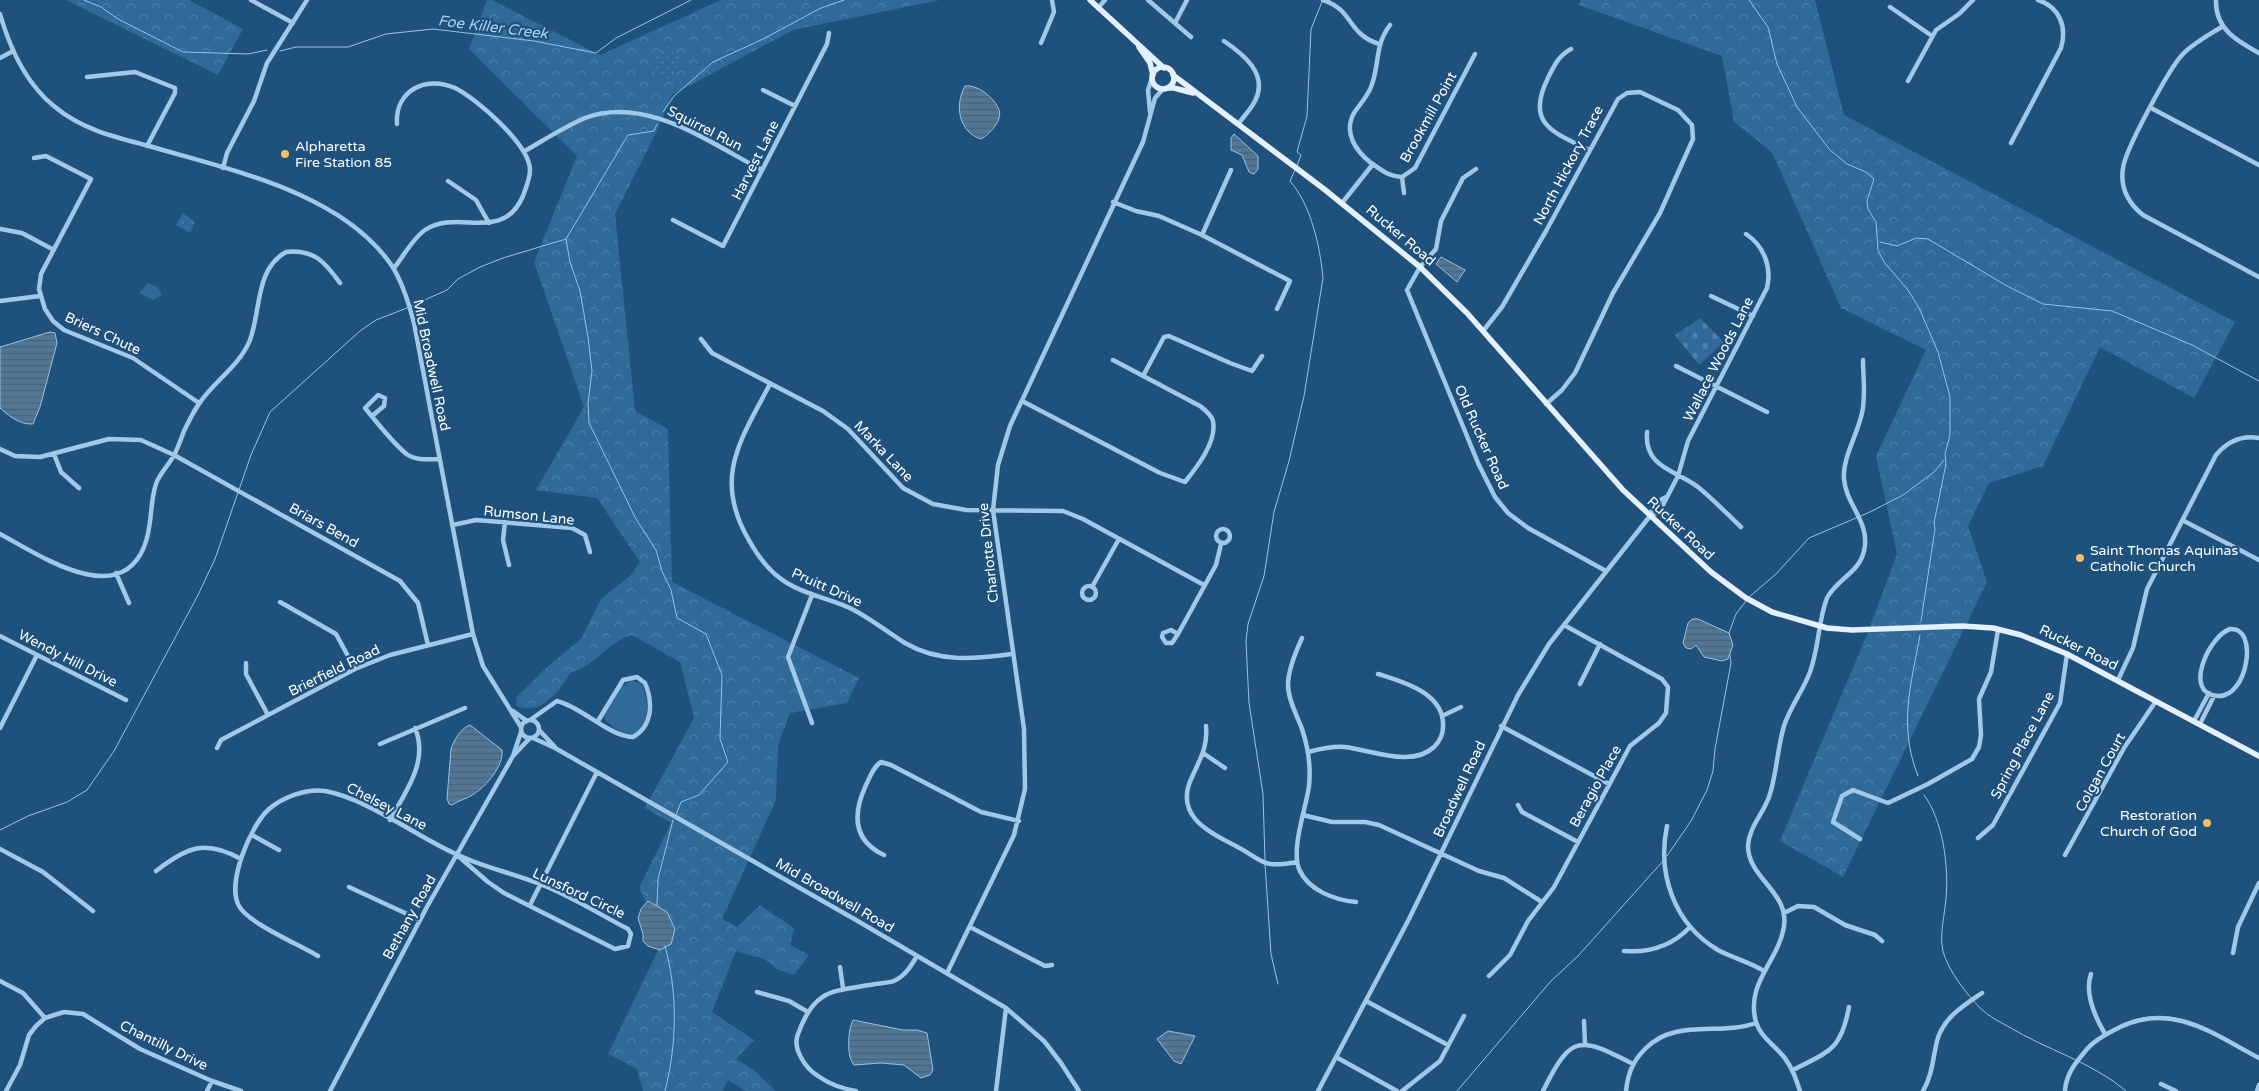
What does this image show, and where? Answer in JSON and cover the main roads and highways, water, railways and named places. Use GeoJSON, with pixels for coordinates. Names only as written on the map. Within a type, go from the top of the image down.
{"type":"FeatureCollection","features":[{"type":"Feature","properties":{"kind":"main road"},"geometry":{"type":"LineString","coordinates":[[1090,0],[1098,8],[1136,42],[1173,76],[1171,85],[1164,89],[1156,87],[1150,63],[1136,42]]}},
{"type":"Feature","properties":{"kind":"main road"},"geometry":{"type":"LineString","coordinates":[[1152,76],[1158,69],[1164,68]]}},
{"type":"Feature","properties":{"kind":"main road","name":"Rucker Road"},"geometry":{"type":"LineString","coordinates":[[1173,76],[1239,123],[1342,203],[1420,267],[1451,296],[1623,490],[1736,591],[1772,612],[1820,627],[1852,630],[1962,626],[1998,630],[2031,638],[2118,680],[2259,756]]}},
{"type":"Feature","properties":{"kind":"main road","name":"Rucker Road"},"geometry":{"type":"LineString","coordinates":[[1164,89],[1186,90],[1204,98]]}},
{"type":"Feature","properties":{"kind":"waterway","name":"Foe Killer Creek"},"geometry":{"type":"LineString","coordinates":[[84,0],[101,7],[118,19],[183,52],[248,54],[267,50]]}},
{"type":"Feature","properties":{"kind":"waterway","name":"Foe Killer Creek"},"geometry":{"type":"LineString","coordinates":[[280,51],[296,47],[348,47],[386,34],[433,29],[534,41],[596,53],[616,38],[691,0]]}},
{"type":"Feature","properties":{"kind":"waterway"},"geometry":{"type":"LineString","coordinates":[[663,112],[674,96],[713,62],[763,39],[821,8],[844,0]]}},
{"type":"Feature","properties":{"kind":"waterway"},"geometry":{"type":"LineString","coordinates":[[1749,0],[1768,27],[1777,64],[1797,107],[1830,150],[1847,164],[1866,172],[1874,179],[1867,201],[1868,209],[1876,222],[1878,250],[1884,262],[1908,290],[1919,308],[1938,352],[1950,397],[1950,435],[1945,454],[1946,464],[1934,523],[1935,529],[1921,621]]}},
{"type":"Feature","properties":{"kind":"waterway"},"geometry":{"type":"LineString","coordinates":[[1297,166],[1301,155],[1297,152],[1307,116],[1311,29],[1322,2]]}},
{"type":"Feature","properties":{"kind":"waterway"},"geometry":{"type":"LineString","coordinates":[[657,124],[654,131],[628,135],[566,239],[570,262],[580,291],[588,337],[592,371],[588,403],[589,423],[636,519],[656,550],[662,571],[671,590],[677,618],[706,634],[722,675],[720,739],[728,762],[699,795],[681,802],[676,815]]}},
{"type":"Feature","properties":{"kind":"waterway"},"geometry":{"type":"LineString","coordinates":[[1265,860],[1263,794],[1249,703],[1246,641],[1248,624],[1264,576],[1274,512],[1289,461],[1304,396],[1323,278],[1320,253],[1309,214],[1304,202],[1290,181],[1295,170]]}},
{"type":"Feature","properties":{"kind":"waterway"},"geometry":{"type":"LineString","coordinates":[[1880,242],[1897,246],[1916,238],[1928,239],[2007,286],[2043,304],[2112,311],[2192,345],[2259,381]]}},
{"type":"Feature","properties":{"kind":"waterway"},"geometry":{"type":"LineString","coordinates":[[411,306],[447,290],[458,279],[480,267],[566,239]]}},
{"type":"Feature","properties":{"kind":"waterway"},"geometry":{"type":"LineString","coordinates":[[0,830],[28,816],[67,802],[87,790],[114,751],[197,597],[215,559],[251,455],[270,412],[360,331],[376,320],[407,308]]}},
{"type":"Feature","properties":{"kind":"waterway"},"geometry":{"type":"LineString","coordinates":[[1748,598],[1776,574],[1809,538],[1870,512],[1903,495],[1934,472],[1944,460]]}},
{"type":"Feature","properties":{"kind":"waterway"},"geometry":{"type":"LineString","coordinates":[[1729,633],[1736,614],[1746,601]]}},
{"type":"Feature","properties":{"kind":"waterway"},"geometry":{"type":"LineString","coordinates":[[1918,776],[1912,758],[1907,723],[1910,688],[1920,635]]}},
{"type":"Feature","properties":{"kind":"waterway"},"geometry":{"type":"LineString","coordinates":[[1667,856],[1691,821],[1707,790],[1713,771],[1715,749],[1731,663],[1730,655]]}},
{"type":"Feature","properties":{"kind":"waterway"},"geometry":{"type":"LineString","coordinates":[[1924,795],[1936,817],[1943,844],[1947,886],[1942,945],[1945,959],[1958,982],[1980,1008],[1990,1016],[2099,1072],[2126,1091]]}},
{"type":"Feature","properties":{"kind":"waterway"},"geometry":{"type":"LineString","coordinates":[[657,905],[658,879],[673,820]]}},
{"type":"Feature","properties":{"kind":"waterway"},"geometry":{"type":"LineString","coordinates":[[1457,1091],[1551,981],[1578,956],[1663,861]]}},
{"type":"Feature","properties":{"kind":"waterway"},"geometry":{"type":"LineString","coordinates":[[1265,864],[1271,954],[1278,984]]}},
{"type":"Feature","properties":{"kind":"waterway"},"geometry":{"type":"LineString","coordinates":[[665,946],[674,1000],[674,1037],[665,1091]]}},
{"type":"Feature","properties":{"kind":"place","name":"Alpharetta Fire Station 85"},"geometry":{"type":"Point","coordinates":[285,154]}},
{"type":"Feature","properties":{"kind":"place","name":"Saint Thomas Aquinas Catholic Church"},"geometry":{"type":"Point","coordinates":[2080,558]}},
{"type":"Feature","properties":{"kind":"place","name":"Restoration Church of God"},"geometry":{"type":"Point","coordinates":[2207,823]}}]}
